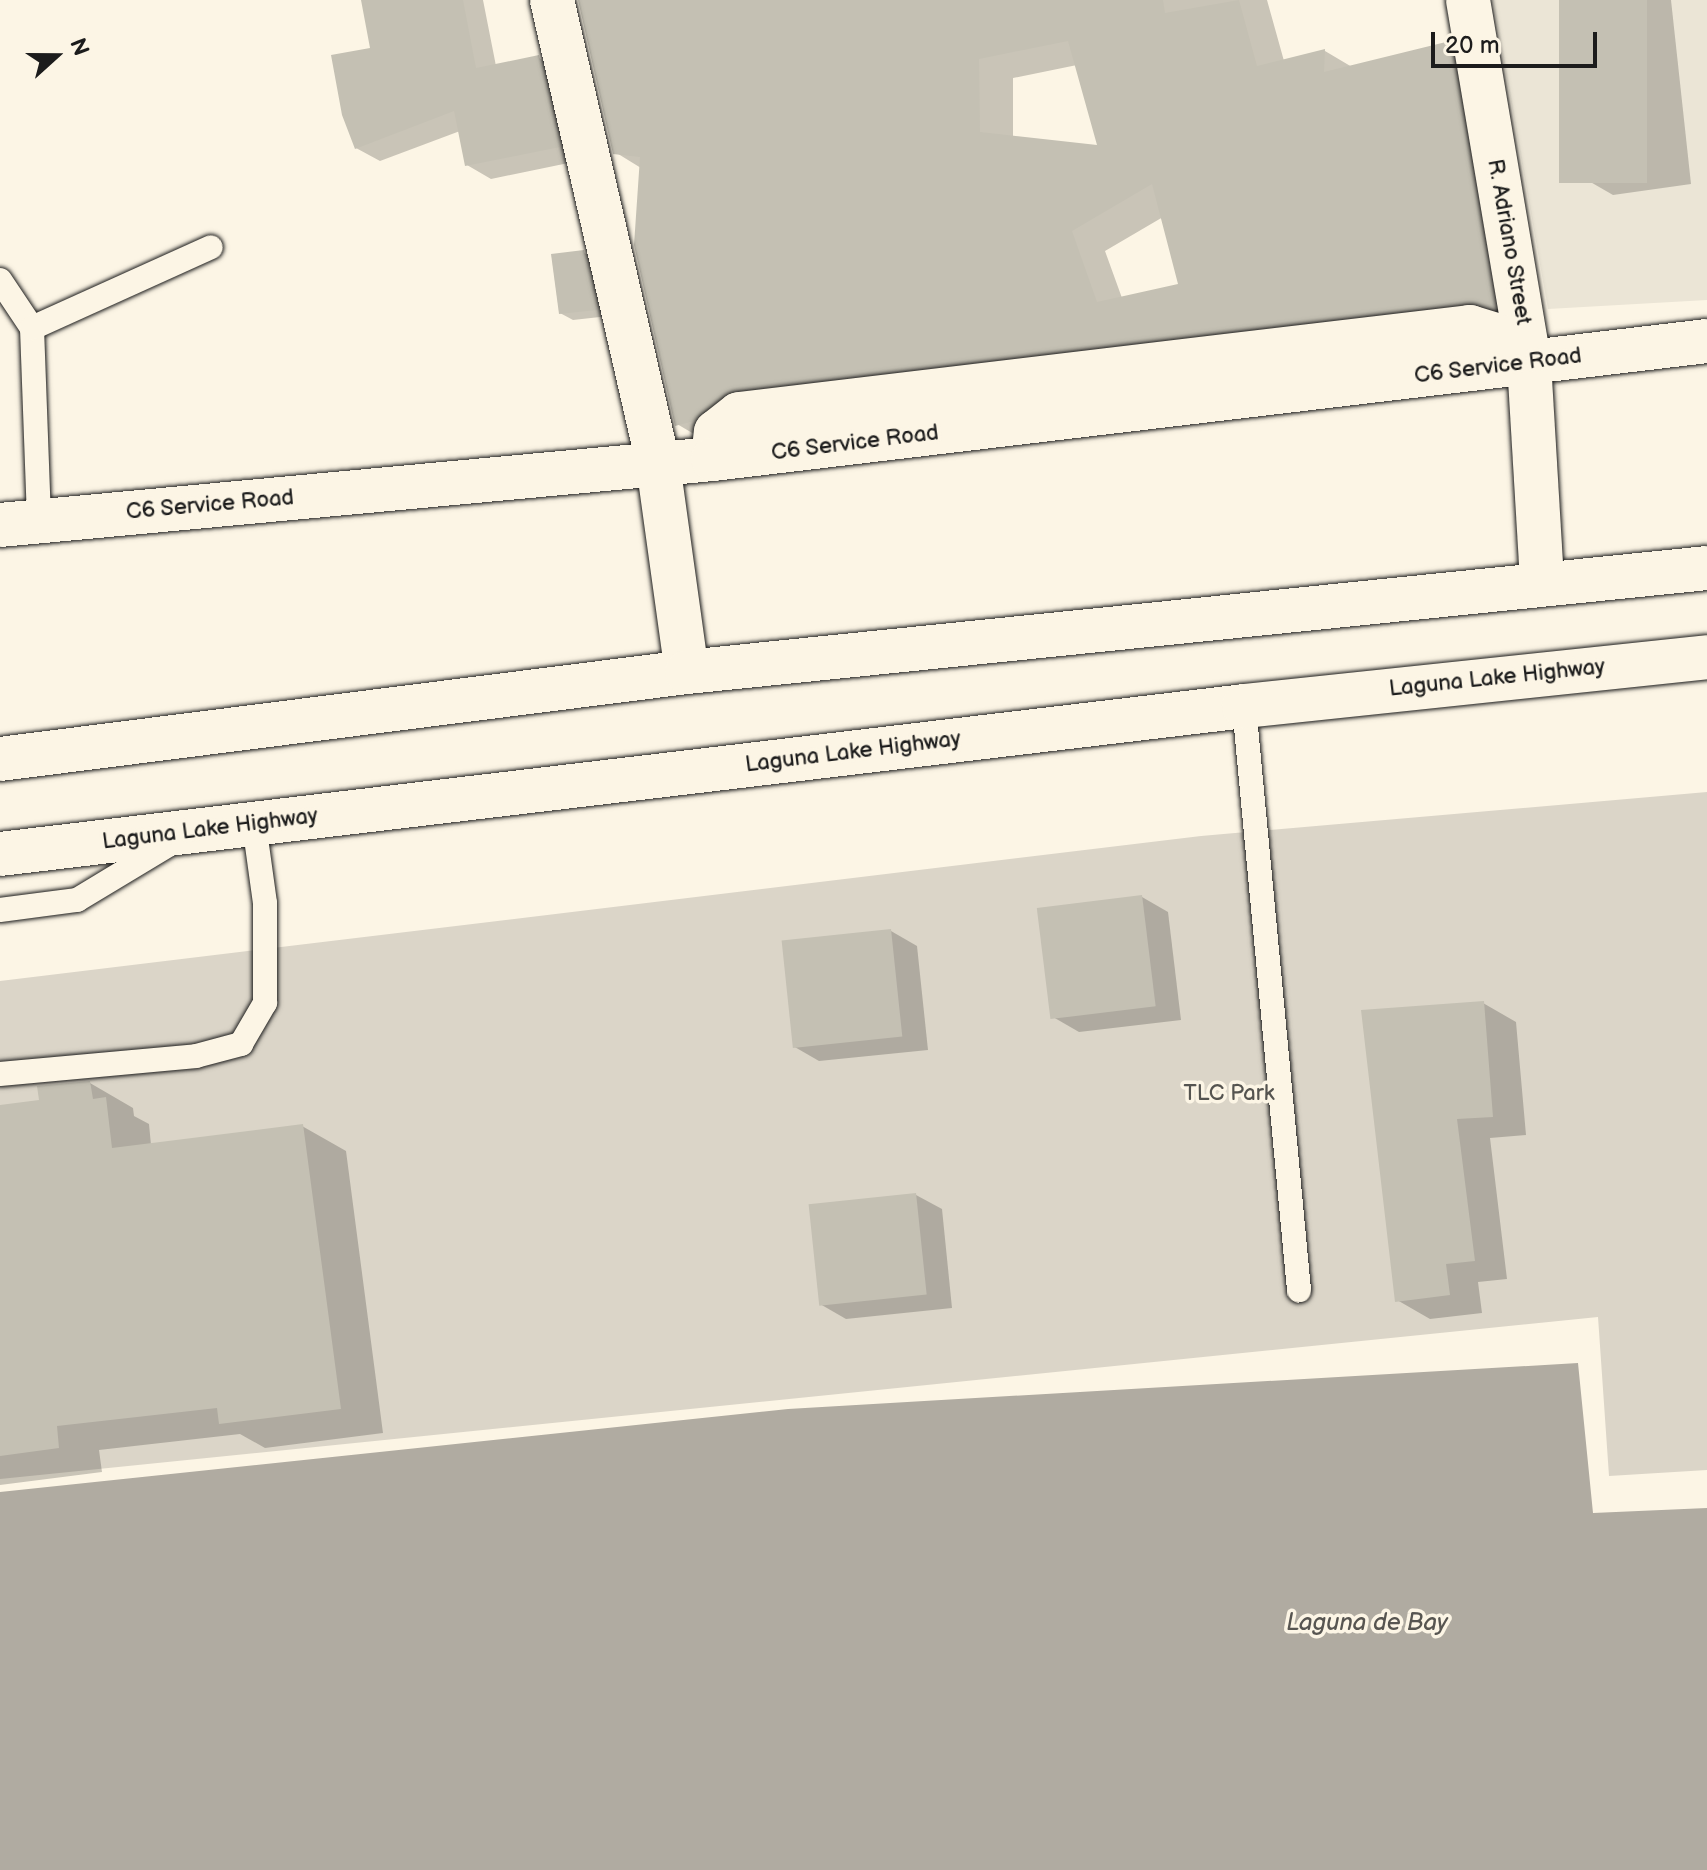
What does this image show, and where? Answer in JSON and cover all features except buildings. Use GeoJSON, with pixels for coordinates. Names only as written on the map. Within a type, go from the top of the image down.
{"type":"FeatureCollection","features":[{"type":"Feature","properties":{"kind":"main road"},"geometry":{"type":"LineString","coordinates":[[552,0],[658,464],[687,672]]}},
{"type":"Feature","properties":{"kind":"main road","name":"R. Adriano Street"},"geometry":{"type":"LineString","coordinates":[[1468,0],[1532,381],[1542,581]]}},
{"type":"Feature","properties":{"kind":"main road","name":"C6 Service Road"},"geometry":{"type":"LineString","coordinates":[[19,523],[1532,381],[1707,341]]}},
{"type":"Feature","properties":{"kind":"main road"},"geometry":{"type":"LineString","coordinates":[[0,759],[687,672],[1542,581],[1707,568]]}},
{"type":"Feature","properties":{"kind":"main road","name":"Laguna Lake Highway"},"geometry":{"type":"LineString","coordinates":[[0,854],[1244,706],[1707,657]]}},
{"type":"Feature","properties":{"kind":"lane"},"geometry":{"type":"LineString","coordinates":[[32,328],[211,247]]}},
{"type":"Feature","properties":{"kind":"lane"},"geometry":{"type":"LineString","coordinates":[[0,280],[32,328],[19,523]]}},
{"type":"Feature","properties":{"kind":"lane"},"geometry":{"type":"LineString","coordinates":[[1244,706],[1299,1290]]}},
{"type":"Feature","properties":{"kind":"lane"},"geometry":{"type":"LineString","coordinates":[[0,1074],[196,1056],[241,1044],[265,1003],[265,903],[254,824]]}},
{"type":"Feature","properties":{"kind":"lane"},"geometry":{"type":"LineString","coordinates":[[0,910],[77,900],[192,831]]}},
{"type":"Feature","properties":{"kind":"shaded area"},"geometry":{"type":"Polygon","coordinates":[[[1493,0],[1707,0],[1707,300],[1548,309],[1493,0]]]}},
{"type":"Feature","properties":{"kind":"green space","name":"TLC Park"},"geometry":{"type":"Polygon","coordinates":[[[1707,792],[1707,1470],[1609,1476],[1598,1317],[0,1479],[0,981],[1201,836],[1707,792]]]}},
{"type":"Feature","properties":{"kind":"water","name":"Laguna de Bay"},"geometry":{"type":"Polygon","coordinates":[[[1578,1363],[1593,1513],[1707,1508],[1707,1870],[0,1870],[0,1492],[788,1409],[1578,1363]]]}}]}
